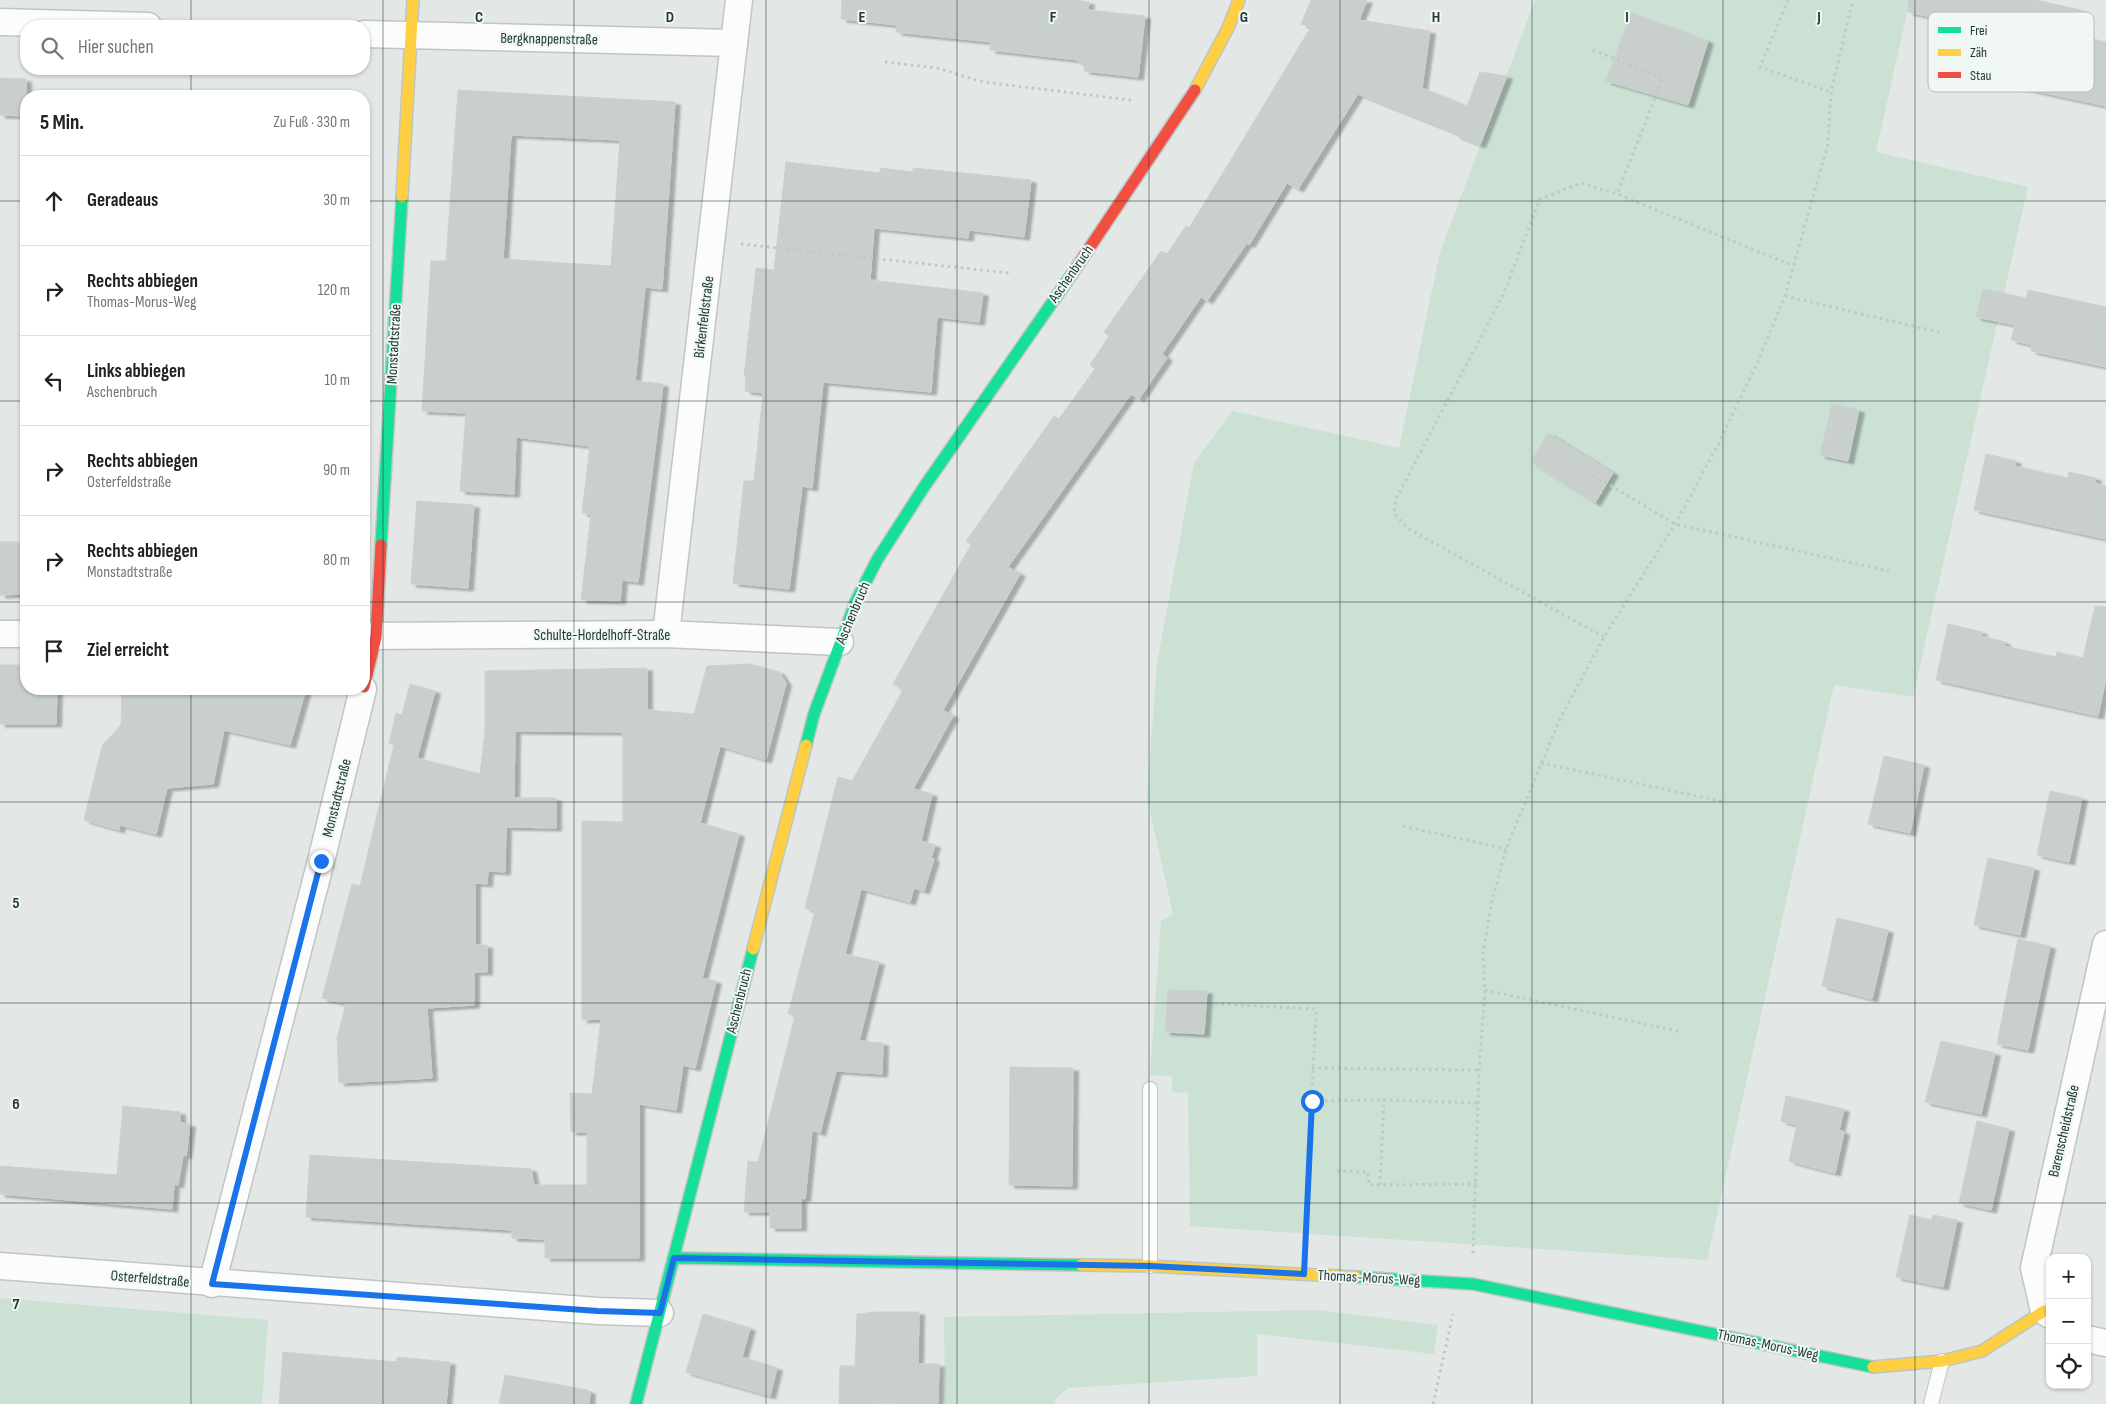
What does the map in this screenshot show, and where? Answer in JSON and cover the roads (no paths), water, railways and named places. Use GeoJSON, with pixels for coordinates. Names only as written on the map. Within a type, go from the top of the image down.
{"type":"FeatureCollection","features":[{"type":"Feature","properties":{"kind":"street","name":"Monstadtstraße"},"geometry":{"type":"LineString","coordinates":[[370,636],[413,0]]}},
{"type":"Feature","properties":{"kind":"street","name":"Birkenfeldstraße"},"geometry":{"type":"LineString","coordinates":[[666,634],[713,241],[739,0]]}},
{"type":"Feature","properties":{"kind":"street","name":"Aschenbruch"},"geometry":{"type":"LineString","coordinates":[[636,1404],[811,723],[856,601],[877,560],[1006,368],[1131,188],[1199,83],[1239,0]]}},
{"type":"Feature","properties":{"kind":"street"},"geometry":{"type":"LineString","coordinates":[[0,22],[20,23]]}},
{"type":"Feature","properties":{"kind":"street","name":"Bergknappenstraße"},"geometry":{"type":"LineString","coordinates":[[370,34],[734,43]]}},
{"type":"Feature","properties":{"kind":"street"},"geometry":{"type":"LineString","coordinates":[[0,634],[20,634]]}},
{"type":"Feature","properties":{"kind":"street","name":"Schulte-Hordelhoff-Straße"},"geometry":{"type":"LineString","coordinates":[[370,636],[666,634],[840,642]]}},
{"type":"Feature","properties":{"kind":"street","name":"Monstadtstraße"},"geometry":{"type":"LineString","coordinates":[[212,1284],[362,695]]}},
{"type":"Feature","properties":{"kind":"street","name":"Barenscheidstraße"},"geometry":{"type":"LineString","coordinates":[[2046,1310],[2034,1268],[2106,944]]}},
{"type":"Feature","properties":{"kind":"street","name":"Thomas-Morus-Weg"},"geometry":{"type":"LineString","coordinates":[[674,1258],[1150,1266],[1473,1284],[1872,1367],[1942,1361],[1982,1352],[2046,1314]]}},
{"type":"Feature","properties":{"kind":"street","name":"Osterfeldstraße"},"geometry":{"type":"LineString","coordinates":[[0,1266],[212,1284],[598,1311],[660,1313]]}},
{"type":"Feature","properties":{"kind":"street"},"geometry":{"type":"LineString","coordinates":[[2091,1341],[2106,1343]]}},
{"type":"Feature","properties":{"kind":"lane"},"geometry":{"type":"LineString","coordinates":[[1150,1089],[1150,1266]]}},
{"type":"Feature","properties":{"kind":"lane"},"geometry":{"type":"LineString","coordinates":[[1931,1404],[1942,1361]]}}]}
